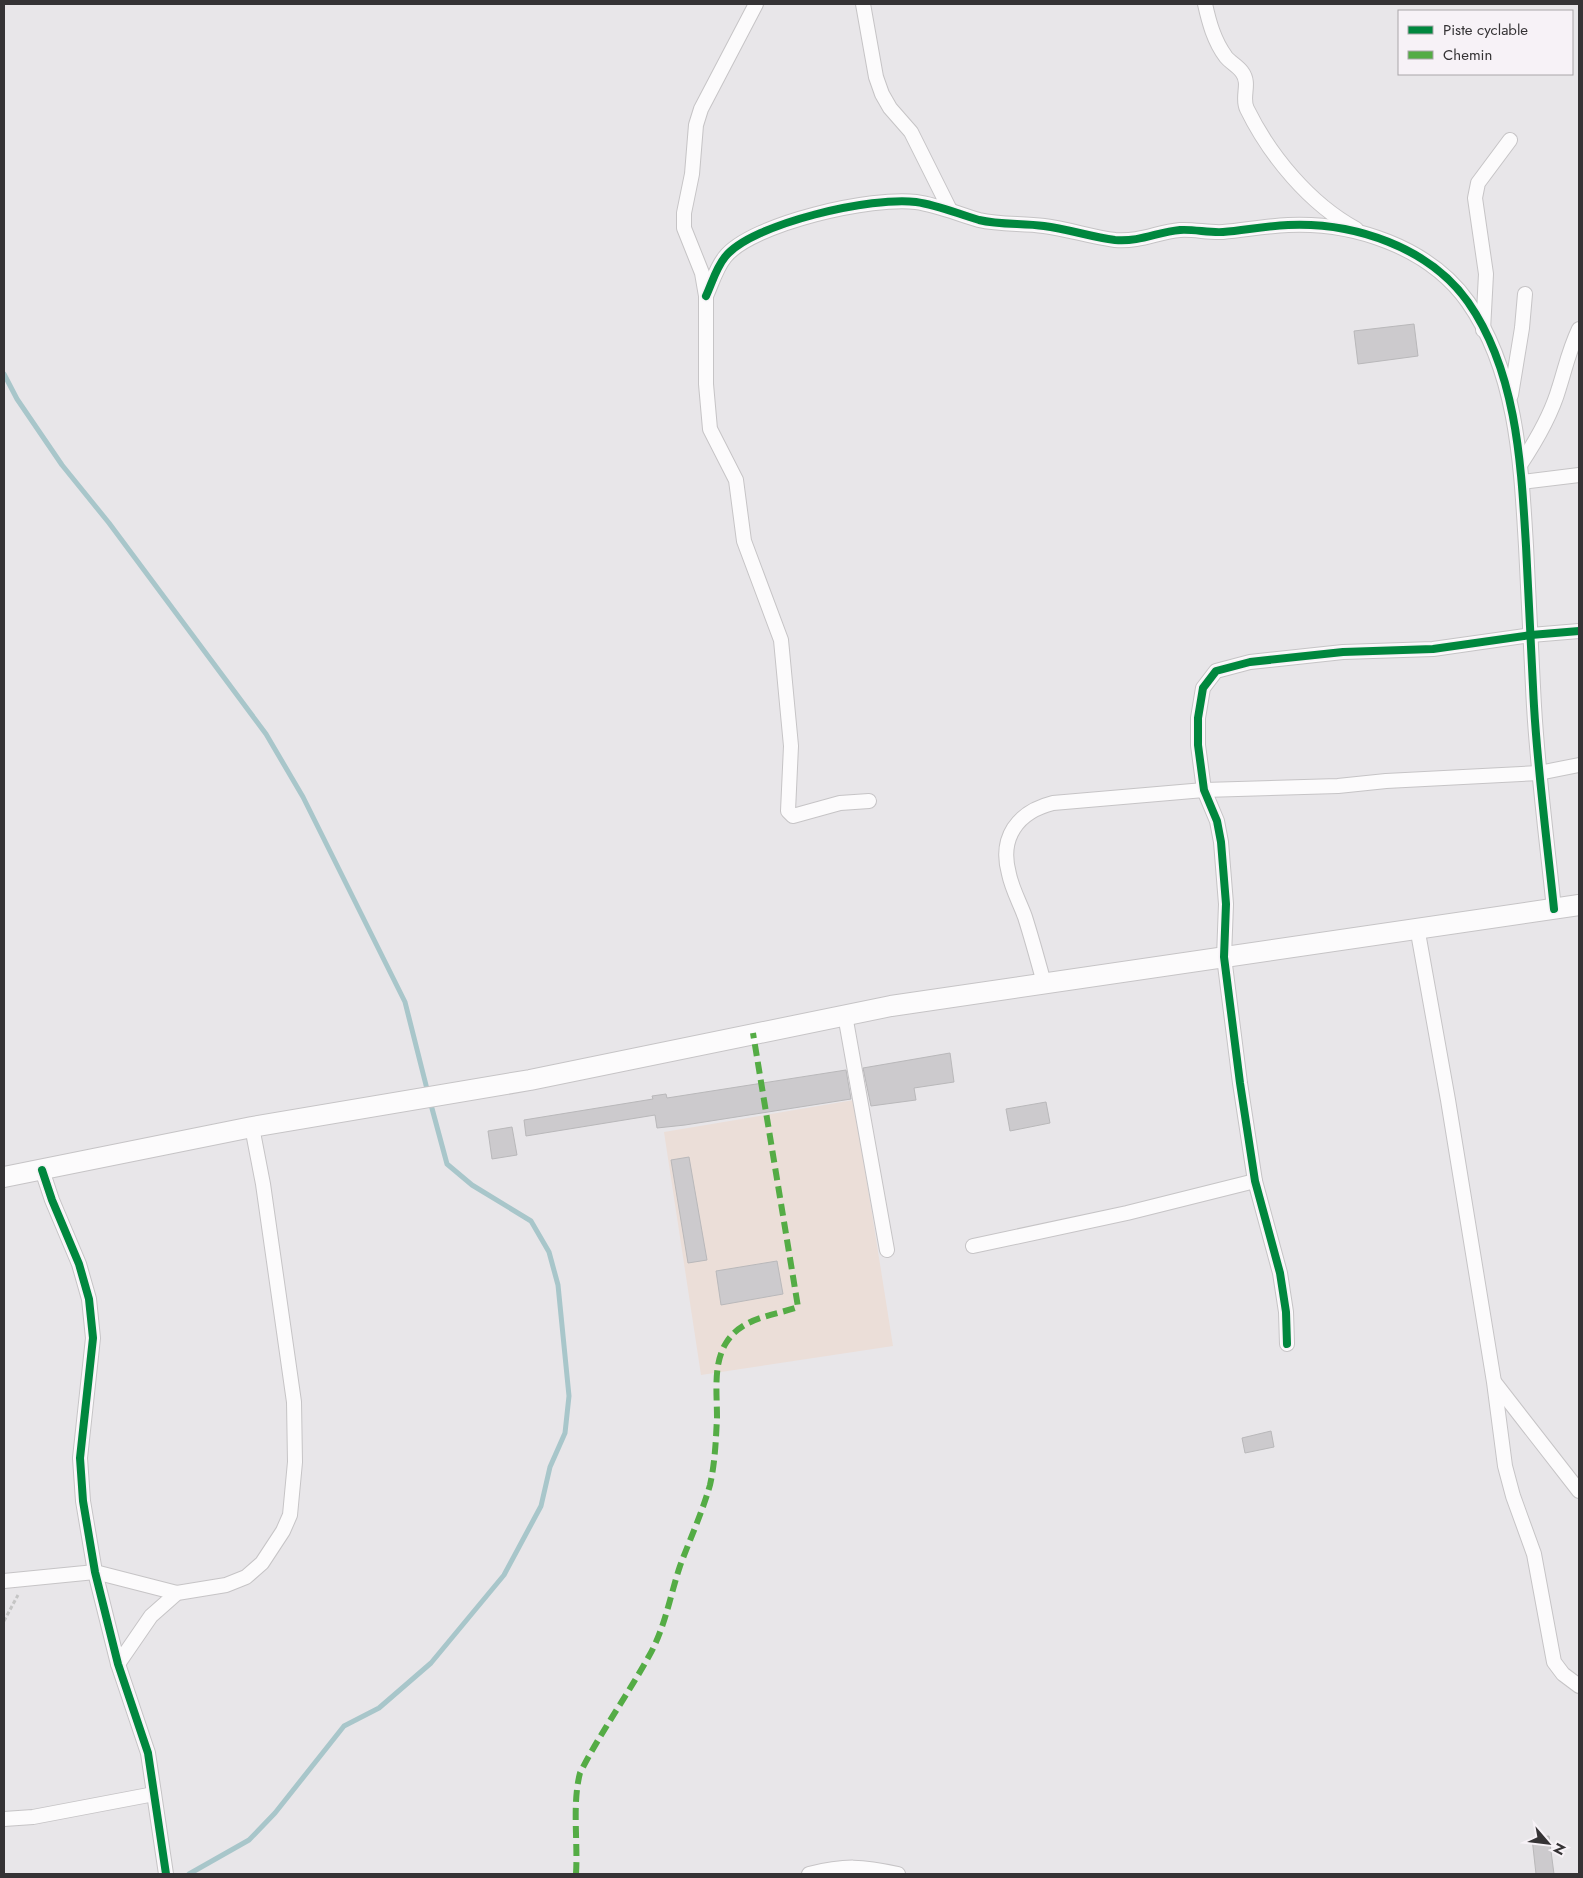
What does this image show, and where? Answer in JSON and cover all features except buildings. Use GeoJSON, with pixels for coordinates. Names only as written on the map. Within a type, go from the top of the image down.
{"type":"FeatureCollection","features":[{"type":"Feature","properties":{"kind":"main road"},"geometry":{"type":"LineString","coordinates":[[4,1177],[252,1127],[530,1080],[846,1015],[1417,927],[1579,905]]}},
{"type":"Feature","properties":{"kind":"street"},"geometry":{"type":"LineString","coordinates":[[756,4],[707,94],[696,125],[692,174],[684,220],[684,228],[702,273],[706,296],[706,384],[710,429],[736,480],[744,541],[751,563],[770,606],[781,640],[791,746],[788,811],[793,816],[840,803],[869,801]]}},
{"type":"Feature","properties":{"kind":"street"},"geometry":{"type":"LineString","coordinates":[[863,4],[874,69],[882,94],[890,108],[911,132],[950,210]]}},
{"type":"Feature","properties":{"kind":"street"},"geometry":{"type":"LineString","coordinates":[[1205,4],[1209,24],[1218,44],[1226,56],[1242,72],[1246,80],[1244,101],[1246,109],[1291,175],[1324,209],[1370,237]]}},
{"type":"Feature","properties":{"kind":"street"},"geometry":{"type":"LineString","coordinates":[[1483,331],[1486,274],[1475,198],[1478,182],[1510,140]]}},
{"type":"Feature","properties":{"kind":"street"},"geometry":{"type":"LineString","coordinates":[[706,296],[717,269],[726,255],[738,245],[804,217],[889,201],[916,202],[950,210],[981,221],[1047,226],[1116,240],[1133,241],[1179,230],[1226,232],[1292,225],[1332,228],[1370,237],[1424,258],[1452,280],[1471,306],[1505,380],[1510,401],[1522,482],[1540,773],[1554,908]]}},
{"type":"Feature","properties":{"kind":"street"},"geometry":{"type":"LineString","coordinates":[[1510,401],[1522,328],[1525,294]]}},
{"type":"Feature","properties":{"kind":"street"},"geometry":{"type":"LineString","coordinates":[[1520,464],[1549,415],[1560,388],[1566,358],[1579,329]]}},
{"type":"Feature","properties":{"kind":"street"},"geometry":{"type":"LineString","coordinates":[[1522,482],[1579,475]]}},
{"type":"Feature","properties":{"kind":"street"},"geometry":{"type":"LineString","coordinates":[[1288,1344],[1286,1312],[1280,1272],[1255,1181],[1240,1083],[1224,957],[1226,904],[1221,842],[1217,821],[1204,790],[1198,746],[1199,704],[1203,688],[1216,671],[1258,661],[1343,652],[1433,649],[1531,635],[1579,631]]}},
{"type":"Feature","properties":{"kind":"street"},"geometry":{"type":"LineString","coordinates":[[1044,983],[1007,867],[1006,858],[1008,842],[1014,826],[1024,815],[1038,807],[1052,804],[1204,790],[1338,786],[1386,781],[1540,773],[1579,766]]}},
{"type":"Feature","properties":{"kind":"street"},"geometry":{"type":"LineString","coordinates":[[1417,927],[1447,1090],[1494,1382],[1505,1466],[1513,1496],[1534,1554],[1554,1662],[1563,1674],[1579,1686]]}},
{"type":"Feature","properties":{"kind":"street"},"geometry":{"type":"LineString","coordinates":[[846,1015],[887,1250]]}},
{"type":"Feature","properties":{"kind":"street"},"geometry":{"type":"LineString","coordinates":[[4,1581],[95,1572],[177,1594],[226,1585],[246,1577],[262,1563],[284,1531],[290,1515],[295,1462],[294,1402],[263,1184],[252,1127]]}},
{"type":"Feature","properties":{"kind":"street"},"geometry":{"type":"LineString","coordinates":[[42,1170],[52,1200],[80,1264],[90,1299],[93,1338],[80,1458],[83,1501],[95,1572],[118,1664],[148,1753],[166,1874]]}},
{"type":"Feature","properties":{"kind":"street"},"geometry":{"type":"LineString","coordinates":[[973,1246],[1118,1215],[1255,1181]]}},
{"type":"Feature","properties":{"kind":"street"},"geometry":{"type":"LineString","coordinates":[[1494,1382],[1579,1491]]}},
{"type":"Feature","properties":{"kind":"street"},"geometry":{"type":"LineString","coordinates":[[118,1664],[152,1616],[177,1594]]}},
{"type":"Feature","properties":{"kind":"street"},"geometry":{"type":"LineString","coordinates":[[4,1819],[33,1817],[154,1794]]}},
{"type":"Feature","properties":{"kind":"street"},"geometry":{"type":"LineString","coordinates":[[809,1874],[839,1867],[872,1868],[898,1874]]}},
{"type":"Feature","properties":{"kind":"path"},"geometry":{"type":"LineString","coordinates":[[4,1621],[14,1599],[29,1580]]}},
{"type":"Feature","properties":{"kind":"shaded area"},"geometry":{"type":"Polygon","coordinates":[[[854,1100],[893,1346],[701,1375],[664,1132],[854,1100]]]}},
{"type":"Feature","properties":{"kind":"waterway"},"geometry":{"type":"LineString","coordinates":[[4,374],[17,399],[62,465],[109,523],[266,734],[303,797],[405,1002],[428,1093]]}},
{"type":"Feature","properties":{"kind":"waterway"},"geometry":{"type":"LineString","coordinates":[[189,1874],[249,1840],[275,1813],[344,1726],[379,1708],[431,1663],[504,1575],[541,1506],[550,1467],[565,1433],[569,1396],[558,1285],[549,1252],[531,1221],[472,1185],[447,1164],[430,1101]]}},
{"type":"Feature","properties":{"kind":"marked path"},"geometry":{"type":"LineString","coordinates":[[576,1874],[576,1797],[580,1773],[655,1645],[680,1566],[710,1485],[716,1442],[717,1369],[722,1351],[733,1334],[740,1328],[768,1315],[798,1307],[753,1033]]}},
{"type":"Feature","properties":{"kind":"cycle path"},"geometry":{"type":"LineString","coordinates":[[706,296],[725,257],[739,245],[760,233],[815,214],[872,203],[897,201],[924,203],[987,222],[1044,226],[1115,240],[1133,240],[1180,230],[1223,232],[1288,225],[1338,228],[1388,242],[1433,266],[1452,283],[1468,302],[1484,329],[1497,358],[1507,388],[1522,483],[1536,731],[1554,909]]}},
{"type":"Feature","properties":{"kind":"cycle path"},"geometry":{"type":"LineString","coordinates":[[1287,1344],[1286,1312],[1280,1273],[1255,1181],[1240,1083],[1224,957],[1226,904],[1221,842],[1217,821],[1204,790],[1198,745],[1198,718],[1203,688],[1216,671],[1250,662],[1343,652],[1433,649],[1531,635],[1579,631]]}},
{"type":"Feature","properties":{"kind":"cycle path"},"geometry":{"type":"LineString","coordinates":[[42,1170],[52,1200],[79,1264],[89,1299],[93,1338],[80,1458],[83,1501],[95,1572],[118,1664],[148,1753],[166,1874]]}}]}
